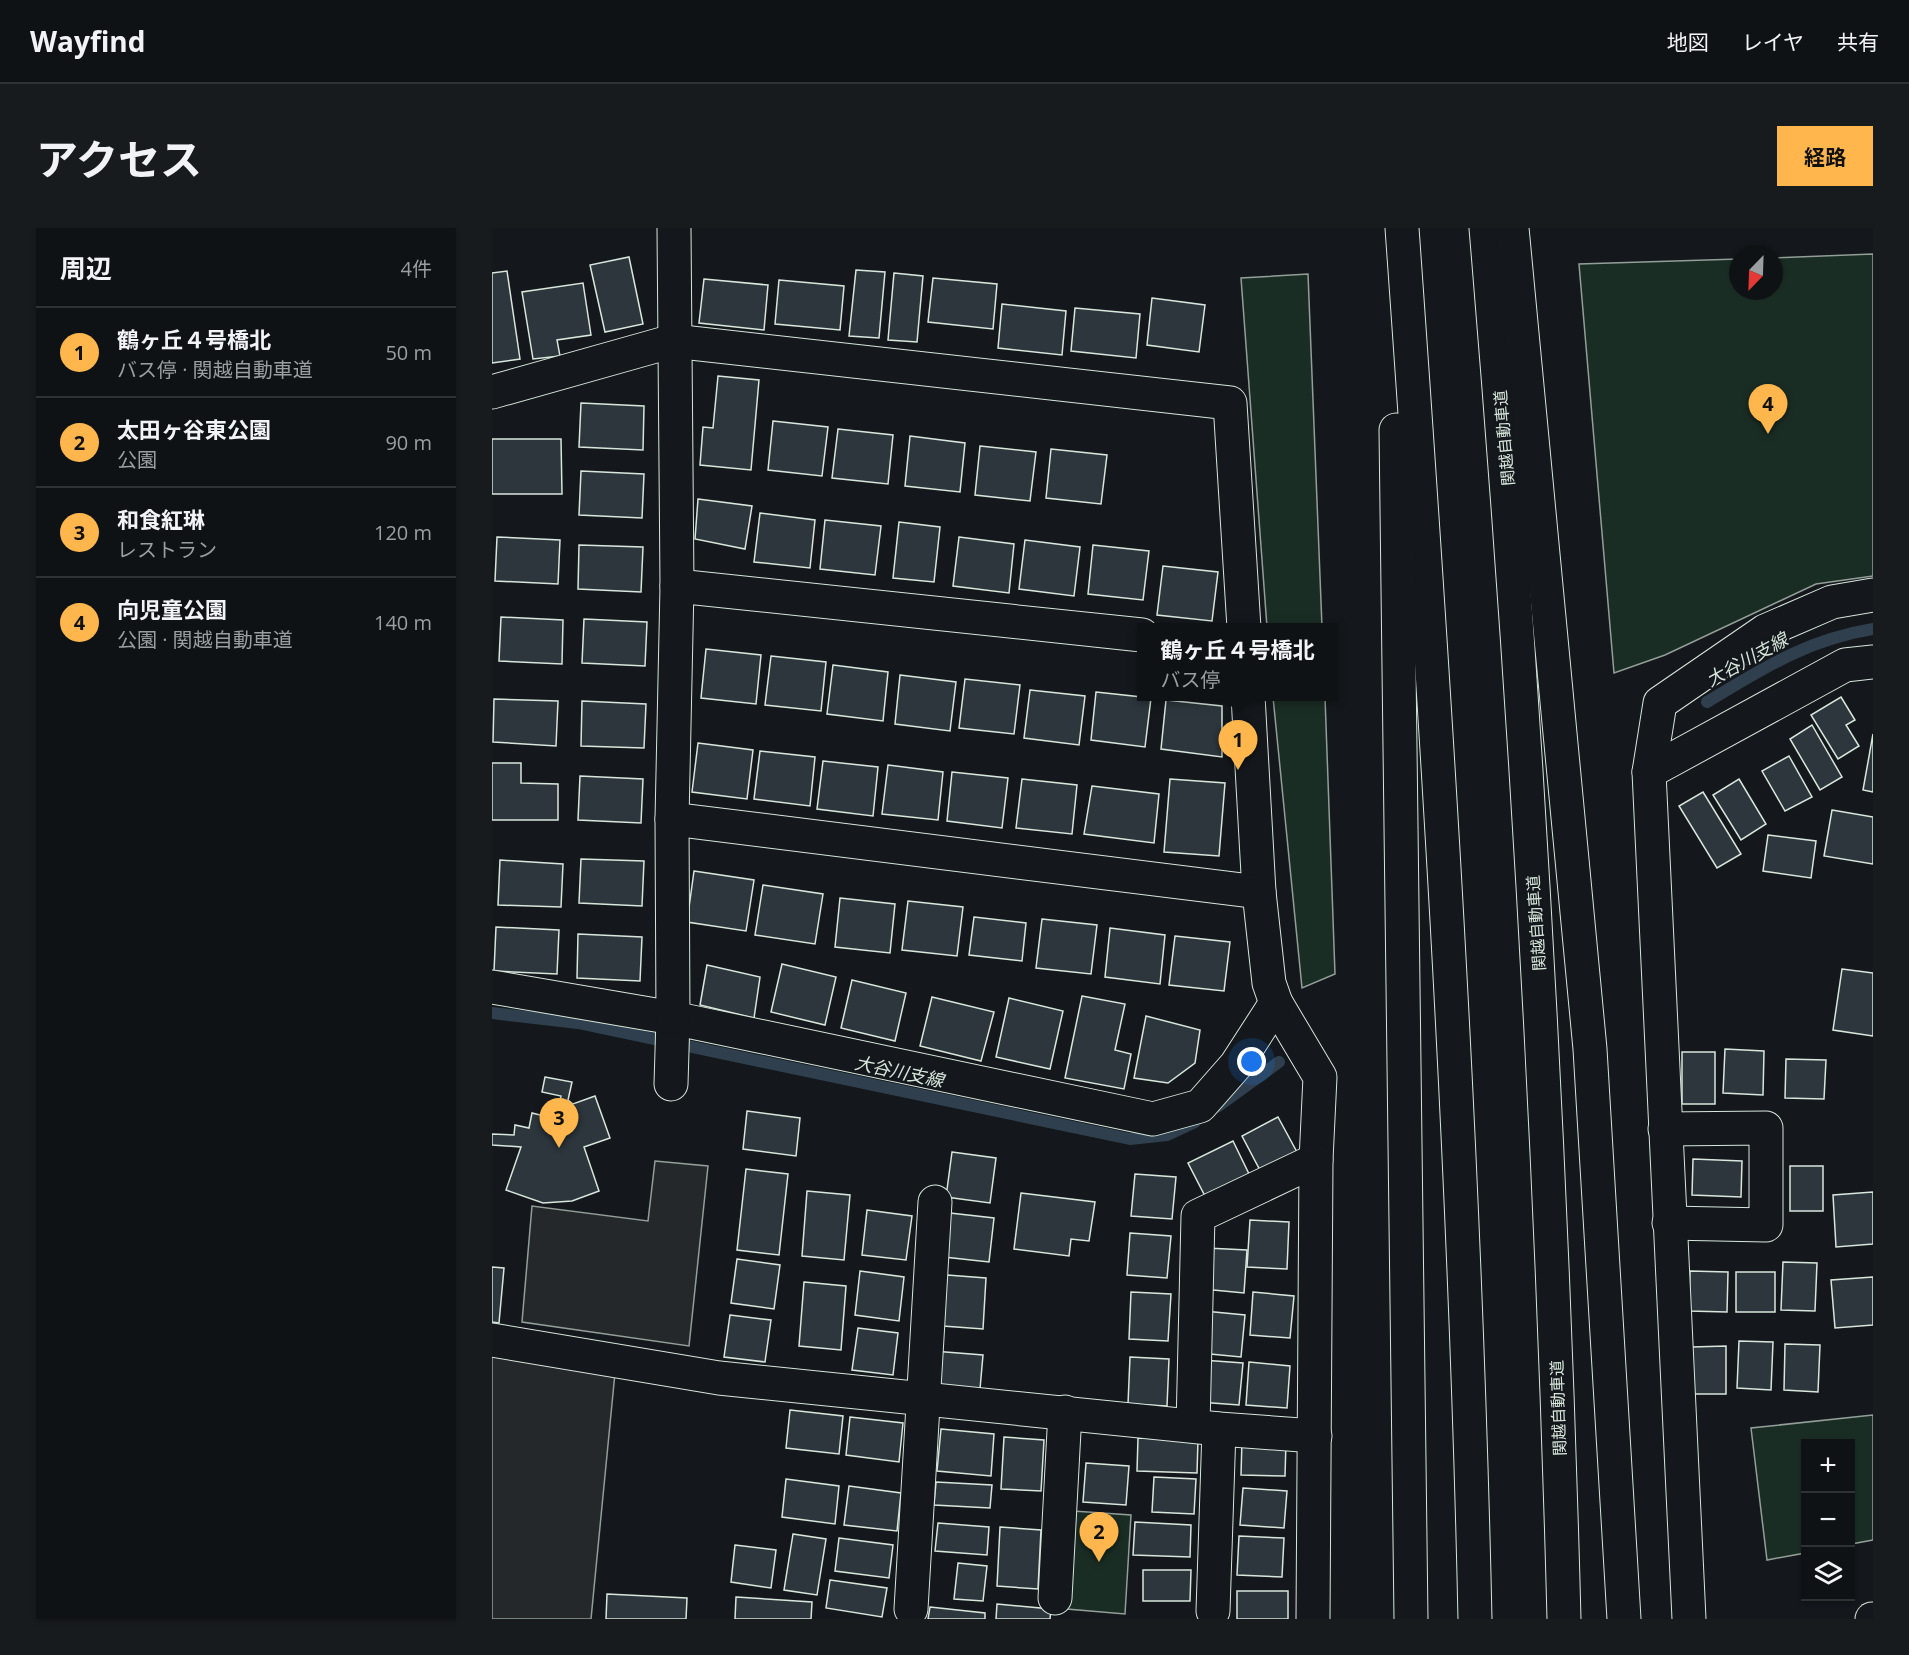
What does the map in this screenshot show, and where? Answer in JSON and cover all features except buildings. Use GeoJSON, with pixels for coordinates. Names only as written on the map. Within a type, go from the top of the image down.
{"type":"FeatureCollection","features":[{"type":"Feature","properties":{"kind":"main road"},"geometry":{"type":"LineString","coordinates":[[671,1084],[672,819],[677,586],[674,228]]}},
{"type":"Feature","properties":{"kind":"main road"},"geometry":{"type":"LineString","coordinates":[[1394,228],[1411,1619]]}},
{"type":"Feature","properties":{"kind":"main road"},"geometry":{"type":"LineString","coordinates":[[1402,228],[1422,500],[1451,1011],[1470,1382],[1475,1619]]}},
{"type":"Feature","properties":{"kind":"main road","name":"関越自動車道"},"geometry":{"type":"LineString","coordinates":[[1486,228],[1508,493],[1542,1018],[1558,1384],[1564,1619]]}},
{"type":"Feature","properties":{"kind":"main road"},"geometry":{"type":"LineString","coordinates":[[1512,228],[1590,1049],[1623,1619]]}},
{"type":"Feature","properties":{"kind":"main road"},"geometry":{"type":"LineString","coordinates":[[492,392],[674,341],[1230,403],[1244,623]]}},
{"type":"Feature","properties":{"kind":"main road"},"geometry":{"type":"LineString","coordinates":[[677,586],[1137,634]]}},
{"type":"Feature","properties":{"kind":"main road"},"geometry":{"type":"LineString","coordinates":[[1689,1619],[1648,772],[1660,703],[1765,631],[1832,602],[1873,595]]}},
{"type":"Feature","properties":{"kind":"main road"},"geometry":{"type":"LineString","coordinates":[[1648,772],[1845,665],[1873,662]]}},
{"type":"Feature","properties":{"kind":"main road"},"geometry":{"type":"LineString","coordinates":[[1248,701],[1259,892],[1269,983],[1276,1003],[1320,1077],[1316,1160],[1313,1619]]}},
{"type":"Feature","properties":{"kind":"main road"},"geometry":{"type":"LineString","coordinates":[[672,819],[1259,892]]}},
{"type":"Feature","properties":{"kind":"main road"},"geometry":{"type":"LineString","coordinates":[[492,987],[673,1018],[1153,1119],[1200,1106],[1236,1065],[1276,1003]]}},
{"type":"Feature","properties":{"kind":"main road"},"geometry":{"type":"LineString","coordinates":[[1665,1129],[1766,1128],[1766,1225],[1669,1223]]}},
{"type":"Feature","properties":{"kind":"main road"},"geometry":{"type":"LineString","coordinates":[[1213,1611],[1198,1216],[1316,1160]]}},
{"type":"Feature","properties":{"kind":"main road"},"geometry":{"type":"LineString","coordinates":[[911,1609],[935,1202]]}},
{"type":"Feature","properties":{"kind":"main road"},"geometry":{"type":"LineString","coordinates":[[492,1340],[719,1378],[1315,1436]]}},
{"type":"Feature","properties":{"kind":"main road"},"geometry":{"type":"LineString","coordinates":[[1055,1598],[1065,1412]]}},
{"type":"Feature","properties":{"kind":"green space"},"geometry":{"type":"Polygon","coordinates":[[[1873,254],[1873,576],[1816,584],[1665,655],[1614,673],[1579,264],[1729,259],[1729,300],[1783,300],[1783,258],[1873,254]]]}},
{"type":"Feature","properties":{"kind":"green space"},"geometry":{"type":"Polygon","coordinates":[[[1308,274],[1322,623],[1267,623],[1241,278],[1308,274]]]}},
{"type":"Feature","properties":{"kind":"green space"},"geometry":{"type":"Polygon","coordinates":[[[1273,701],[1325,701],[1335,974],[1302,988],[1273,701]]]}},
{"type":"Feature","properties":{"kind":"green space"},"geometry":{"type":"Polygon","coordinates":[[[1873,1415],[1873,1540],[1855,1543],[1855,1439],[1801,1439],[1801,1554],[1767,1560],[1751,1428],[1873,1415]]]}},
{"type":"Feature","properties":{"kind":"green space"},"geometry":{"type":"Polygon","coordinates":[[[1073,1511],[1131,1515],[1125,1614],[1067,1609],[1073,1511]]]}},
{"type":"Feature","properties":{"kind":"shaded area"},"geometry":{"type":"Polygon","coordinates":[[[655,1161],[708,1166],[689,1346],[522,1322],[532,1206],[648,1221],[655,1161]]]}},
{"type":"Feature","properties":{"kind":"shaded area"},"geometry":{"type":"Polygon","coordinates":[[[492,1355],[615,1373],[591,1619],[492,1619],[492,1355]]]}},
{"type":"Feature","properties":{"kind":"waterway","name":"大谷川支線"},"geometry":{"type":"LineString","coordinates":[[1707,702],[1767,667],[1806,648],[1827,640],[1873,629]]}},
{"type":"Feature","properties":{"kind":"waterway","name":"大谷川支線"},"geometry":{"type":"LineString","coordinates":[[492,1013],[578,1023],[1130,1139],[1167,1135],[1195,1122]]}},
{"type":"Feature","properties":{"kind":"waterway","name":"大谷川支線"},"geometry":{"type":"LineString","coordinates":[[1217,1107],[1279,1062]]}},
{"type":"Feature","properties":{"kind":"place","name":"向児童公園"},"geometry":{"type":"Point","coordinates":[1768,434]}},
{"type":"Feature","properties":{"kind":"place","name":"鶴ヶ丘４号橋北"},"geometry":{"type":"Point","coordinates":[1238,770]}},
{"type":"Feature","properties":{"kind":"place","name":"和食紅琳"},"geometry":{"type":"Point","coordinates":[559,1148]}},
{"type":"Feature","properties":{"kind":"place","name":"太田ヶ谷東公園"},"geometry":{"type":"Point","coordinates":[1099,1562]}}]}
